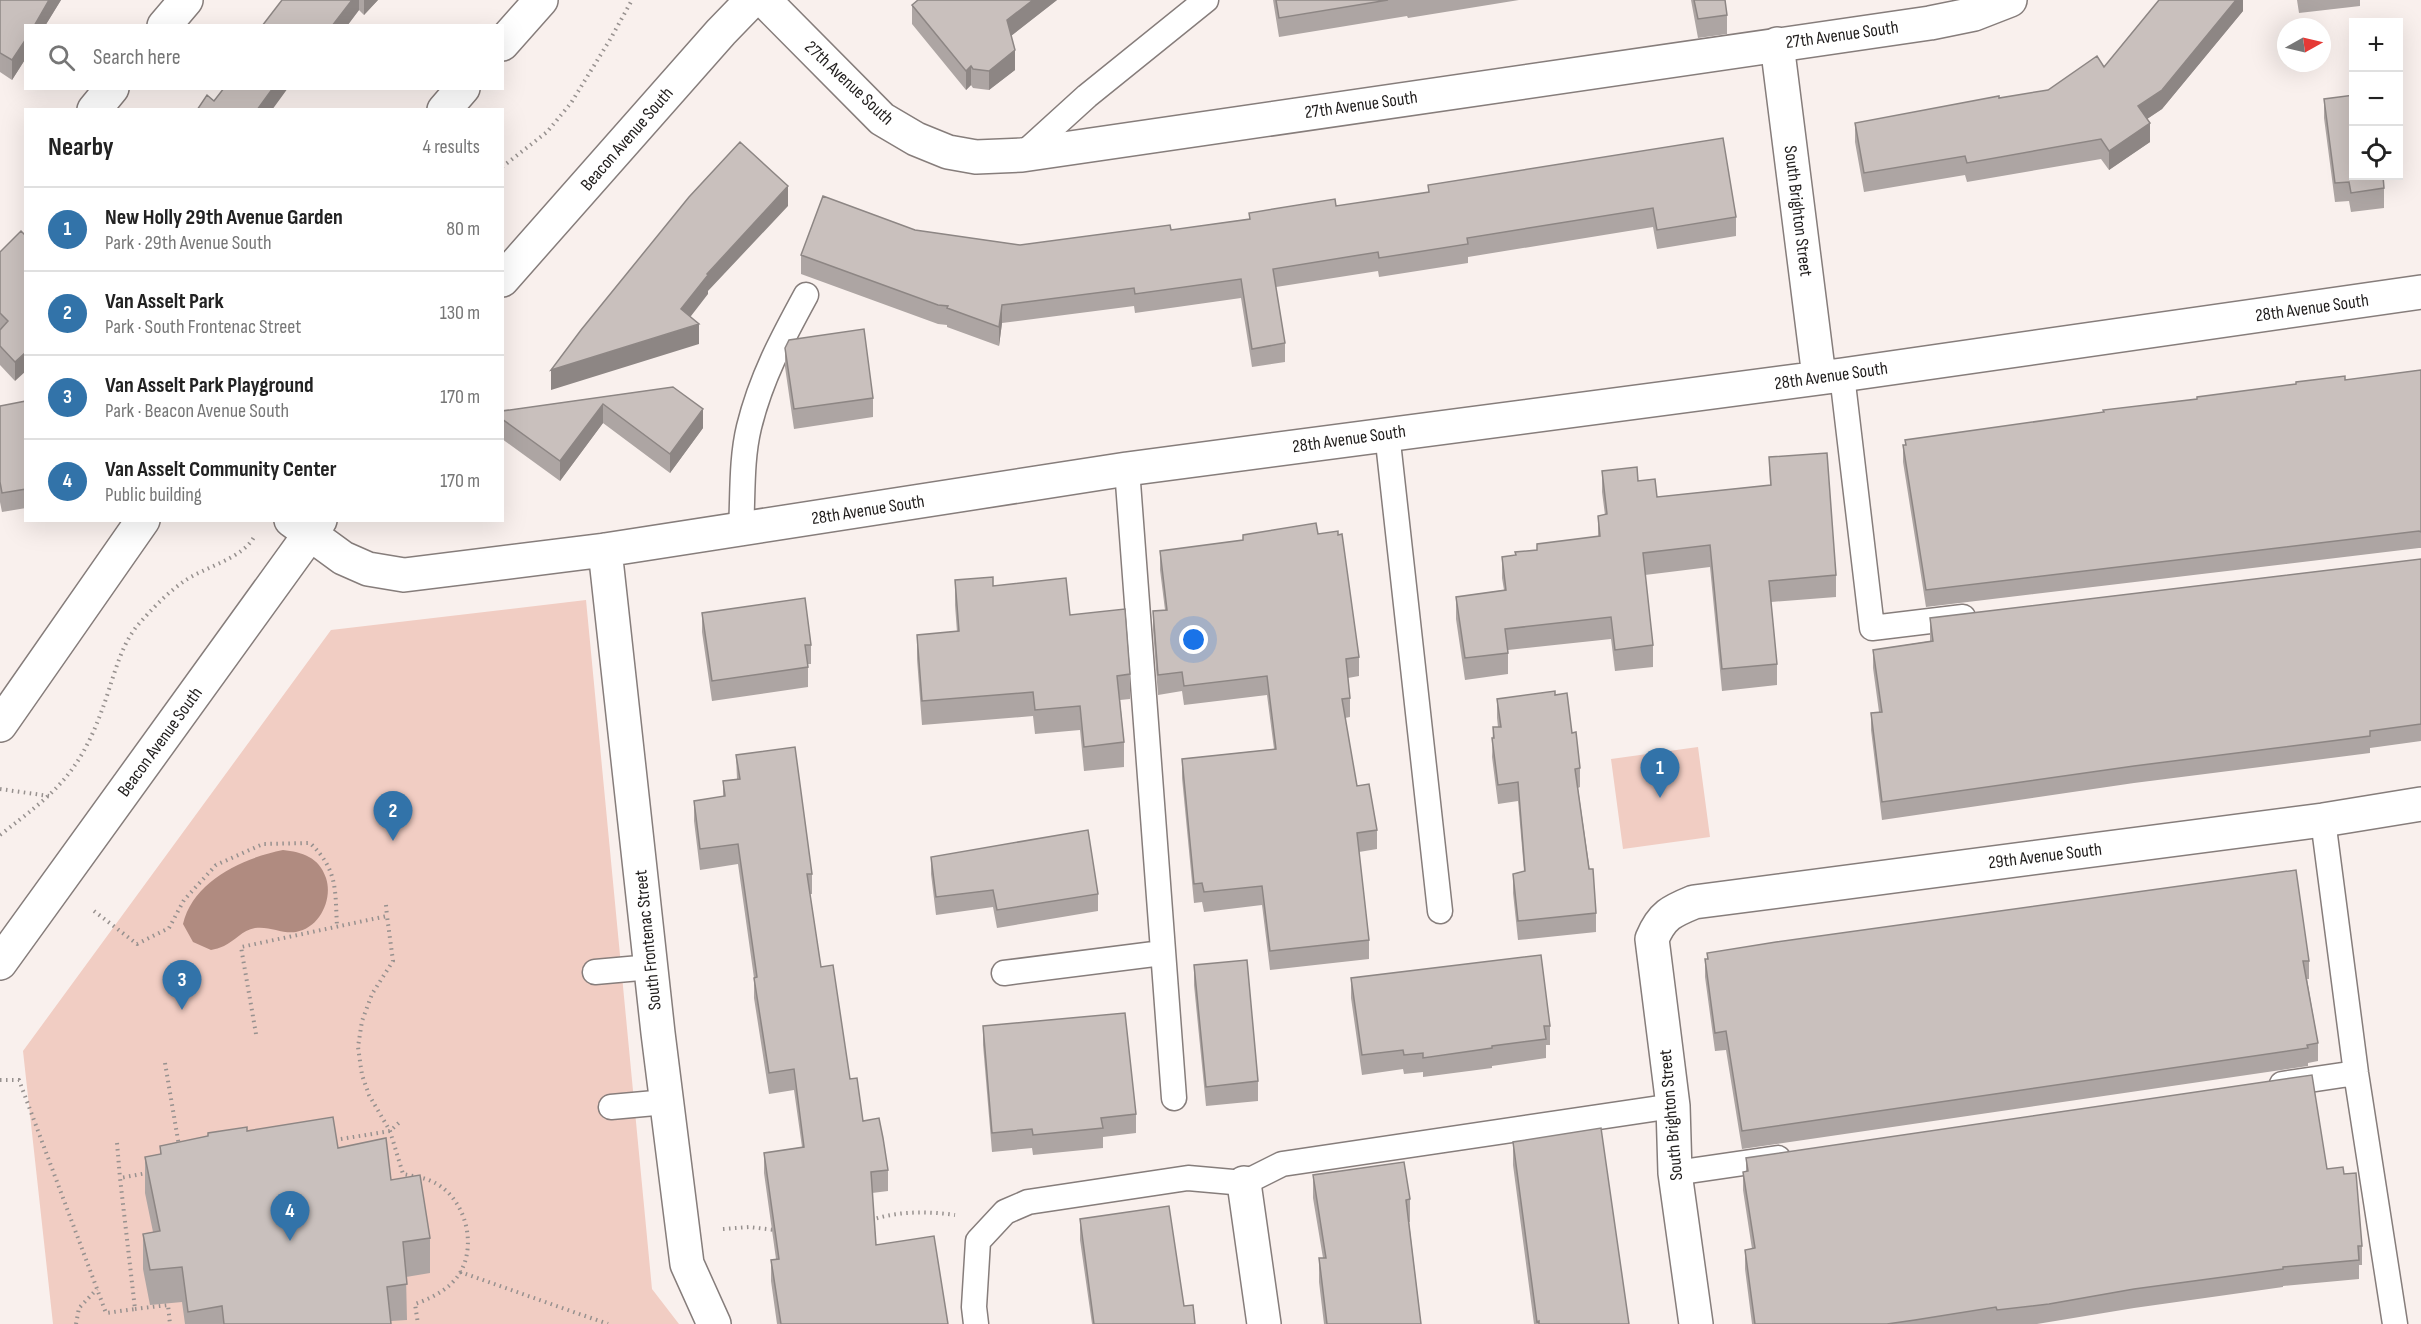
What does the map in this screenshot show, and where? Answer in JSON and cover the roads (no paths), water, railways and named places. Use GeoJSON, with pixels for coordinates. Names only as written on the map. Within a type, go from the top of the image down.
{"type":"FeatureCollection","features":[{"type":"Feature","properties":{"kind":"street"},"geometry":{"type":"LineString","coordinates":[[166,24],[186,0]]}},
{"type":"Feature","properties":{"kind":"street"},"geometry":{"type":"LineString","coordinates":[[504,42],[541,0]]}},
{"type":"Feature","properties":{"kind":"street","name":"Beacon Avenue South"},"geometry":{"type":"LineString","coordinates":[[504,278],[721,32],[752,0]]}},
{"type":"Feature","properties":{"kind":"street","name":"27th Avenue South"},"geometry":{"type":"LineString","coordinates":[[764,0],[882,119],[916,139],[948,152],[976,157],[1022,155],[1930,23],[1974,14],[2010,0]]}},
{"type":"Feature","properties":{"kind":"street","name":"South Brighton Street"},"geometry":{"type":"LineString","coordinates":[[1777,44],[1831,376]]}},
{"type":"Feature","properties":{"kind":"street"},"geometry":{"type":"LineString","coordinates":[[96,108],[110,90]]}},
{"type":"Feature","properties":{"kind":"street"},"geometry":{"type":"LineString","coordinates":[[446,108],[461,90]]}},
{"type":"Feature","properties":{"kind":"street","name":"28th Avenue South"},"geometry":{"type":"LineString","coordinates":[[307,525],[343,558],[368,569],[404,575],[605,550],[1127,469],[1831,376],[2421,292]]}},
{"type":"Feature","properties":{"kind":"street"},"geometry":{"type":"LineString","coordinates":[[0,725],[14,685],[141,522]]}},
{"type":"Feature","properties":{"kind":"street","name":"Beacon Avenue South"},"geometry":{"type":"LineString","coordinates":[[0,963],[307,525]]}},
{"type":"Feature","properties":{"kind":"street","name":"South Frontenac Street"},"geometry":{"type":"LineString","coordinates":[[605,550],[666,1102],[687,1264],[714,1324]]}},
{"type":"Feature","properties":{"kind":"street","name":"29th Avenue South"},"geometry":{"type":"LineString","coordinates":[[1671,912],[1694,902],[2323,820],[2421,804]]}},
{"type":"Feature","properties":{"kind":"street","name":"South Brighton Street"},"geometry":{"type":"LineString","coordinates":[[1671,912],[1658,924],[1652,939],[1673,1106],[1675,1173],[1696,1324]]}},
{"type":"Feature","properties":{"kind":"street"},"geometry":{"type":"LineString","coordinates":[[1244,1183],[1264,1324]]}},
{"type":"Feature","properties":{"kind":"lane"},"geometry":{"type":"LineString","coordinates":[[1022,155],[1087,96],[1206,0]]}},
{"type":"Feature","properties":{"kind":"lane"},"geometry":{"type":"LineString","coordinates":[[741,529],[744,464],[749,429],[776,349],[806,295]]}},
{"type":"Feature","properties":{"kind":"lane"},"geometry":{"type":"LineString","coordinates":[[1831,376],[1872,628],[1989,614]]}},
{"type":"Feature","properties":{"kind":"lane"},"geometry":{"type":"LineString","coordinates":[[1387,433],[1440,911]]}},
{"type":"Feature","properties":{"kind":"lane"},"geometry":{"type":"LineString","coordinates":[[1127,469],[1174,1098]]}},
{"type":"Feature","properties":{"kind":"lane"},"geometry":{"type":"LineString","coordinates":[[2323,820],[2356,1073],[2395,1324]]}},
{"type":"Feature","properties":{"kind":"lane"},"geometry":{"type":"LineString","coordinates":[[1004,973],[1162,952]]}},
{"type":"Feature","properties":{"kind":"lane"},"geometry":{"type":"LineString","coordinates":[[595,972],[651,967]]}},
{"type":"Feature","properties":{"kind":"lane"},"geometry":{"type":"LineString","coordinates":[[2262,1087],[2356,1073]]}},
{"type":"Feature","properties":{"kind":"lane"},"geometry":{"type":"LineString","coordinates":[[611,1107],[666,1102]]}},
{"type":"Feature","properties":{"kind":"lane"},"geometry":{"type":"LineString","coordinates":[[976,1324],[974,1307],[978,1241],[1005,1212],[1028,1202],[1188,1178],[1244,1183],[1282,1164],[1673,1106]]}},
{"type":"Feature","properties":{"kind":"lane"},"geometry":{"type":"LineString","coordinates":[[1675,1173],[1804,1154]]}},
{"type":"Feature","properties":{"kind":"place","name":"New Holly 29th Avenue Garden"},"geometry":{"type":"Point","coordinates":[1660,798]}},
{"type":"Feature","properties":{"kind":"place","name":"Van Asselt Park"},"geometry":{"type":"Point","coordinates":[393,841]}},
{"type":"Feature","properties":{"kind":"place","name":"Van Asselt Park Playground"},"geometry":{"type":"Point","coordinates":[182,1010]}},
{"type":"Feature","properties":{"kind":"place","name":"Van Asselt Community Center"},"geometry":{"type":"Point","coordinates":[290,1241]}}]}
